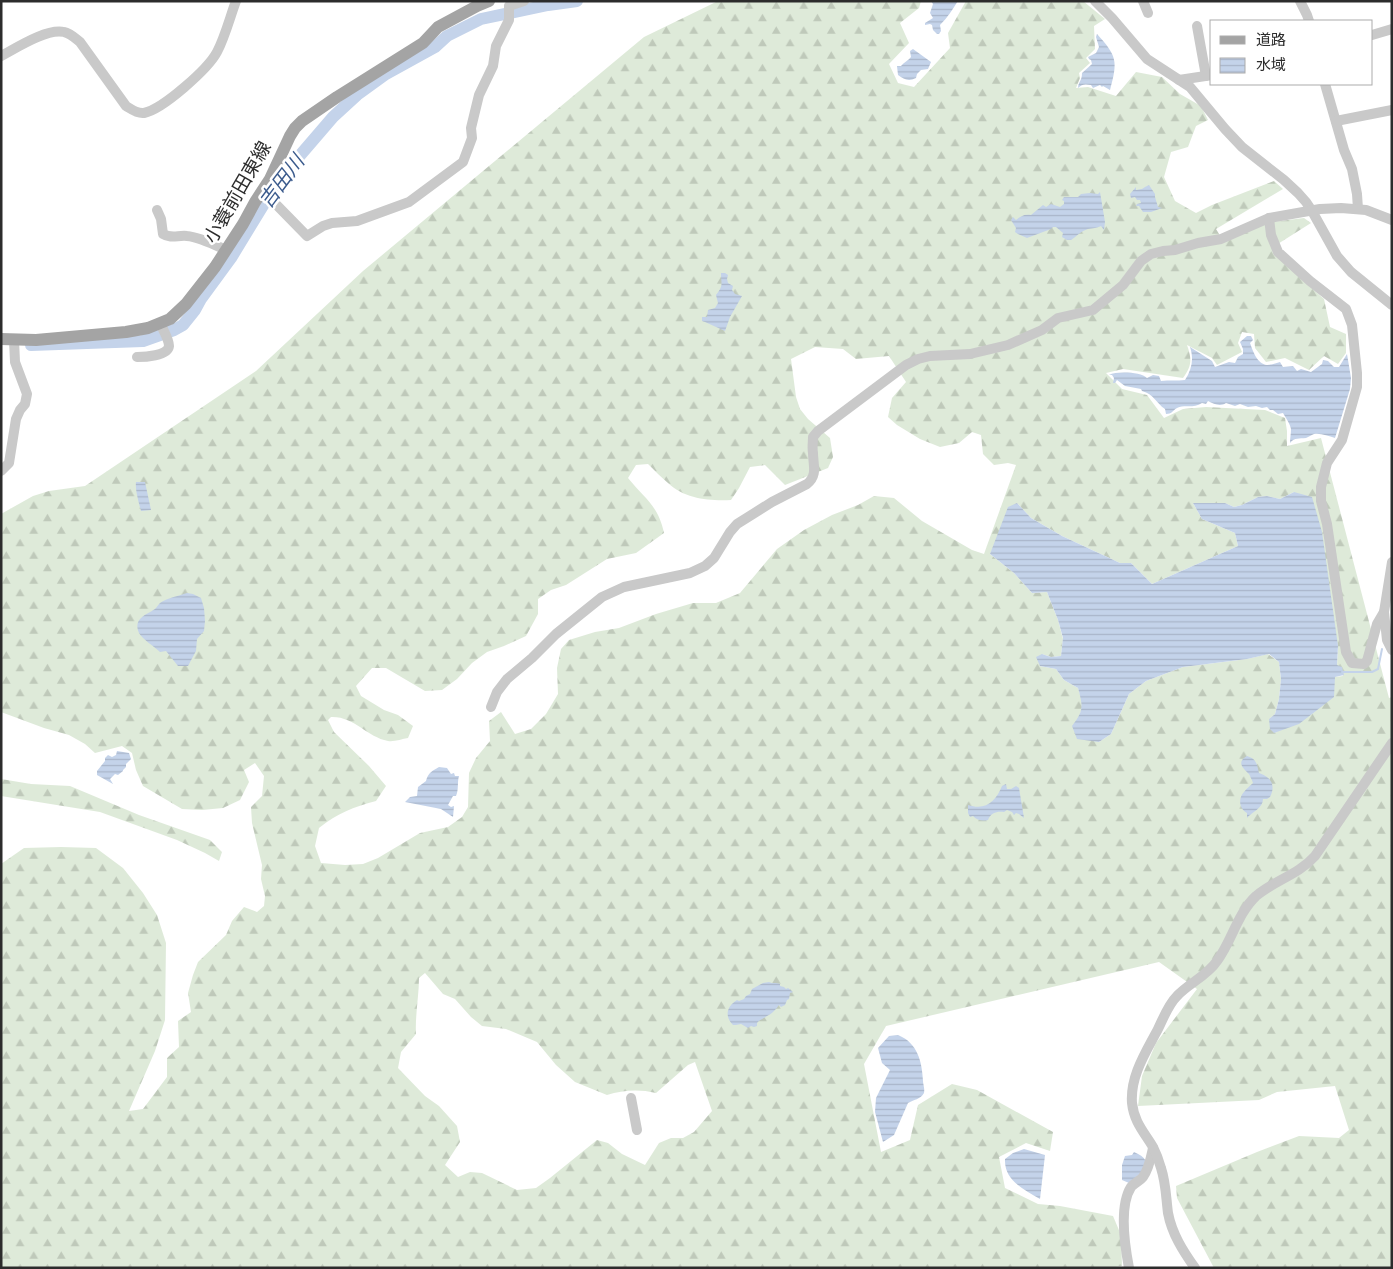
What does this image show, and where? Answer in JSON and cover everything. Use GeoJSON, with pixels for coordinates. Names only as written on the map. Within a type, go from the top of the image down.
{"type":"FeatureCollection","features":[{"type":"Feature","properties":{"kind":"main road","name":"小蓑前田東線"},"geometry":{"type":"LineString","coordinates":[[11,342],[126,332],[161,326],[186,304],[215,267],[263,192],[295,128],[337,97],[423,43],[438,27],[480,3]]}},
{"type":"Feature","properties":{"kind":"street"},"geometry":{"type":"LineString","coordinates":[[1,56],[52,32],[72,35],[80,42],[126,106],[135,112],[142,113],[154,109],[206,67],[217,52],[236,1]]}},
{"type":"Feature","properties":{"kind":"street"},"geometry":{"type":"LineString","coordinates":[[263,192],[307,236],[332,223],[357,221],[409,202],[463,162],[472,138],[471,128],[479,95],[493,66],[496,46],[509,20],[509,6],[524,1]]}},
{"type":"Feature","properties":{"kind":"street"},"geometry":{"type":"LineString","coordinates":[[1143,1],[1148,13]]}},
{"type":"Feature","properties":{"kind":"street"},"geometry":{"type":"LineString","coordinates":[[1300,1],[1309,20]]}},
{"type":"Feature","properties":{"kind":"street"},"geometry":{"type":"LineString","coordinates":[[1096,2],[1147,59],[1190,87],[1225,130],[1242,147],[1284,180],[1306,202],[1337,256],[1351,272],[1392,306]]}},
{"type":"Feature","properties":{"kind":"street"},"geometry":{"type":"LineString","coordinates":[[1179,80],[1209,76],[1197,26]]}},
{"type":"Feature","properties":{"kind":"street"},"geometry":{"type":"LineString","coordinates":[[1373,35],[1392,29]]}},
{"type":"Feature","properties":{"kind":"street"},"geometry":{"type":"LineString","coordinates":[[1324,85],[1344,150],[1352,169],[1358,209]]}},
{"type":"Feature","properties":{"kind":"street"},"geometry":{"type":"LineString","coordinates":[[1336,121],[1392,110]]}},
{"type":"Feature","properties":{"kind":"street"},"geometry":{"type":"LineString","coordinates":[[491,707],[497,692],[507,679],[556,634],[602,597],[624,587],[690,572],[705,566],[714,558],[736,524],[772,502],[808,484],[812,480],[815,470],[813,437],[818,431],[906,365],[930,356],[970,354],[1008,345],[1042,330],[1058,318],[1093,310],[1123,285],[1141,261],[1151,254],[1221,239],[1269,218],[1341,208],[1358,209],[1385,216],[1392,220]]}},
{"type":"Feature","properties":{"kind":"street"},"geometry":{"type":"LineString","coordinates":[[157,210],[161,219],[163,234],[168,237],[188,236],[226,250]]}},
{"type":"Feature","properties":{"kind":"street"},"geometry":{"type":"LineString","coordinates":[[1269,218],[1271,235],[1278,252],[1296,270],[1346,309],[1352,325],[1357,388],[1340,443],[1328,463],[1321,487],[1321,501],[1327,524],[1346,652],[1352,663],[1364,664],[1367,661],[1377,624],[1384,612]]}},
{"type":"Feature","properties":{"kind":"street"},"geometry":{"type":"LineString","coordinates":[[137,357],[150,356],[168,350],[168,339],[161,326]]}},
{"type":"Feature","properties":{"kind":"street"},"geometry":{"type":"LineString","coordinates":[[1,470],[9,463],[11,458],[16,419],[27,399],[11,342]]}},
{"type":"Feature","properties":{"kind":"street"},"geometry":{"type":"LineString","coordinates":[[1,457],[11,450]]}},
{"type":"Feature","properties":{"kind":"street"},"geometry":{"type":"LineString","coordinates":[[1392,562],[1384,612],[1387,640],[1392,650]]}},
{"type":"Feature","properties":{"kind":"street"},"geometry":{"type":"LineString","coordinates":[[1195,1268],[1178,1241],[1172,1227],[1164,1176],[1153,1148],[1136,1119],[1132,1105],[1132,1092],[1138,1068],[1170,1005],[1187,986],[1207,972],[1215,963],[1230,939],[1244,909],[1268,887],[1307,865],[1392,743]]}},
{"type":"Feature","properties":{"kind":"street"},"geometry":{"type":"LineString","coordinates":[[631,1098],[637,1130]]}},
{"type":"Feature","properties":{"kind":"street"},"geometry":{"type":"LineString","coordinates":[[1130,1268],[1124,1233],[1126,1202],[1130,1188],[1147,1171],[1153,1148]]}},
{"type":"Feature","properties":{"kind":"green space"},"geometry":{"type":"Polygon","coordinates":[[[718,1],[921,1],[919,8],[900,23],[909,43],[889,64],[898,83],[914,87],[950,48],[948,33],[966,1],[1083,1],[1105,19],[1094,26],[1095,49],[1086,58],[1090,63],[1079,73],[1080,78],[1076,88],[1088,87],[1116,96],[1136,72],[1162,77],[1180,94],[1201,106],[1208,120],[1196,126],[1188,147],[1171,152],[1164,177],[1175,201],[1196,213],[1274,181],[1283,189],[1216,229],[1224,242],[1263,223],[1304,218],[1311,223],[1273,247],[1296,274],[1324,299],[1330,327],[1346,334],[1346,353],[1338,364],[1324,356],[1309,370],[1285,358],[1266,362],[1255,348],[1254,334],[1242,332],[1238,343],[1242,352],[1217,365],[1212,358],[1187,345],[1190,362],[1183,378],[1123,369],[1106,373],[1122,389],[1147,395],[1164,418],[1183,409],[1206,407],[1265,410],[1285,418],[1287,446],[1321,438],[1389,698],[1392,697],[1392,1268],[1214,1268],[1177,1198],[1176,1186],[1299,1136],[1339,1138],[1349,1130],[1335,1086],[1277,1092],[1259,1100],[1138,1106],[1142,1076],[1156,1043],[1197,989],[1159,962],[886,1026],[864,1064],[881,1152],[910,1140],[918,1105],[952,1084],[977,1090],[1053,1132],[1050,1151],[1026,1143],[999,1157],[1005,1188],[1038,1204],[1060,1206],[1113,1216],[1121,1235],[1122,1266],[1109,1268],[1,1268],[1,864],[24,848],[96,848],[123,868],[143,893],[157,915],[166,943],[165,1020],[155,1051],[129,1111],[143,1109],[167,1077],[167,1058],[179,1047],[178,1021],[191,1012],[188,993],[198,962],[226,935],[232,921],[244,907],[257,912],[264,906],[265,896],[261,879],[262,865],[252,823],[251,807],[262,796],[264,776],[255,763],[244,770],[249,782],[240,800],[223,808],[182,809],[143,786],[136,770],[132,753],[122,746],[95,753],[85,744],[69,735],[1,712],[1,514],[33,496],[49,491],[85,486],[256,371],[363,271],[644,37],[718,1]],[[815,347],[791,359],[796,397],[800,409],[808,419],[830,438],[833,457],[828,468],[785,485],[765,465],[750,467],[731,500],[723,500],[698,498],[682,493],[648,464],[636,465],[628,478],[654,509],[664,533],[636,553],[607,559],[566,585],[551,590],[538,599],[538,614],[526,636],[487,652],[442,690],[425,691],[386,668],[372,668],[356,686],[361,696],[384,710],[398,715],[413,726],[408,738],[390,741],[380,739],[347,720],[331,717],[328,720],[334,732],[369,766],[386,786],[376,801],[346,811],[319,828],[315,846],[321,863],[363,864],[378,858],[420,833],[448,827],[462,817],[468,807],[469,773],[476,758],[490,741],[489,721],[501,712],[515,734],[531,729],[546,714],[558,694],[557,668],[561,649],[569,640],[595,632],[619,628],[693,603],[716,603],[740,593],[777,549],[804,530],[832,515],[858,505],[874,496],[894,498],[922,521],[972,550],[984,554],[1016,465],[1008,463],[994,465],[983,454],[981,435],[972,432],[959,443],[940,447],[920,439],[897,425],[888,417],[892,398],[906,382],[889,356],[856,359],[843,349],[815,347]],[[1294,492],[1280,499],[1267,496],[1258,497],[1234,507],[1225,503],[1193,503],[1202,519],[1235,533],[1238,546],[1152,584],[1131,563],[1120,563],[1062,536],[1031,518],[1017,503],[990,554],[1014,573],[1032,593],[1047,592],[1063,639],[1061,656],[1051,657],[1042,654],[1040,666],[1056,669],[1064,680],[1078,688],[1083,703],[1080,715],[1099,742],[1111,734],[1129,694],[1146,681],[1183,667],[1247,659],[1268,654],[1279,662],[1281,679],[1275,714],[1269,719],[1335,677],[1343,676],[1337,666],[1338,646],[1294,492]],[[425,973],[419,978],[416,1034],[401,1052],[398,1068],[425,1096],[439,1106],[457,1126],[460,1142],[445,1165],[458,1177],[470,1172],[482,1173],[517,1190],[536,1188],[597,1140],[608,1143],[622,1154],[645,1165],[659,1143],[671,1138],[683,1138],[694,1132],[712,1111],[695,1062],[688,1065],[656,1093],[631,1091],[607,1095],[575,1082],[556,1065],[537,1042],[506,1029],[482,1026],[455,999],[443,994],[425,973]]]}},
{"type":"Feature","properties":{"kind":"green space"},"geometry":{"type":"Polygon","coordinates":[[[1,779],[31,784],[70,786],[139,815],[210,840],[222,852],[219,861],[177,840],[100,812],[1,796],[1,779]]]}},
{"type":"Feature","properties":{"kind":"water"},"geometry":{"type":"Polygon","coordinates":[[[931,1],[958,1],[940,25],[941,31],[939,34],[933,30],[932,25],[925,25],[925,23],[933,18],[930,13],[933,4],[931,1]]]}},
{"type":"Feature","properties":{"kind":"water"},"geometry":{"type":"Polygon","coordinates":[[[1097,34],[1109,48],[1114,59],[1115,65],[1110,90],[1100,85],[1093,88],[1091,85],[1084,85],[1078,88],[1082,73],[1092,64],[1088,57],[1096,53],[1099,47],[1097,34]]]}},
{"type":"Feature","properties":{"kind":"water"},"geometry":{"type":"Polygon","coordinates":[[[913,49],[931,62],[928,69],[921,70],[916,78],[906,80],[898,75],[897,66],[901,66],[911,57],[910,51],[913,49]]]}},
{"type":"Feature","properties":{"kind":"water"},"geometry":{"type":"Polygon","coordinates":[[[1149,185],[1155,194],[1158,207],[1162,208],[1151,212],[1143,212],[1139,206],[1136,206],[1141,203],[1140,200],[1137,200],[1135,197],[1131,198],[1130,194],[1136,187],[1136,190],[1149,185]]]}},
{"type":"Feature","properties":{"kind":"water"},"geometry":{"type":"Polygon","coordinates":[[[1100,192],[1105,222],[1104,230],[1101,226],[1088,229],[1071,240],[1062,237],[1063,233],[1056,227],[1027,238],[1015,232],[1016,228],[1011,220],[1013,217],[1016,220],[1026,215],[1031,215],[1043,205],[1046,207],[1051,204],[1060,207],[1064,204],[1062,200],[1064,197],[1078,197],[1081,194],[1098,194],[1100,192]]]}},
{"type":"Feature","properties":{"kind":"water"},"geometry":{"type":"Polygon","coordinates":[[[721,273],[728,275],[728,283],[733,286],[732,290],[735,294],[742,296],[730,317],[725,331],[702,321],[702,317],[707,317],[708,310],[715,308],[718,303],[716,295],[721,287],[721,273]]]}},
{"type":"Feature","properties":{"kind":"water"},"geometry":{"type":"Polygon","coordinates":[[[1247,336],[1251,336],[1253,340],[1250,343],[1256,357],[1261,362],[1267,365],[1280,362],[1283,367],[1293,366],[1297,371],[1301,369],[1311,372],[1322,364],[1323,360],[1328,361],[1334,367],[1339,367],[1347,354],[1351,378],[1350,389],[1335,438],[1314,434],[1306,438],[1295,439],[1290,443],[1291,429],[1283,413],[1278,414],[1267,407],[1248,407],[1240,404],[1235,406],[1226,403],[1219,405],[1208,401],[1206,404],[1180,407],[1166,414],[1165,409],[1152,396],[1141,389],[1125,386],[1117,380],[1113,383],[1114,378],[1112,375],[1109,375],[1129,373],[1140,374],[1147,378],[1153,375],[1159,376],[1161,381],[1185,380],[1192,364],[1190,347],[1212,361],[1215,367],[1229,362],[1235,363],[1238,357],[1243,354],[1240,342],[1247,336]]]}},
{"type":"Feature","properties":{"kind":"water"},"geometry":{"type":"Polygon","coordinates":[[[136,482],[145,482],[151,510],[141,511],[136,482]]]}},
{"type":"Feature","properties":{"kind":"water"},"geometry":{"type":"Polygon","coordinates":[[[1294,492],[1312,497],[1322,532],[1338,646],[1337,665],[1342,667],[1344,675],[1335,677],[1334,697],[1299,724],[1274,733],[1270,729],[1269,719],[1275,714],[1281,679],[1279,662],[1269,654],[1247,659],[1183,667],[1146,681],[1129,694],[1111,734],[1099,742],[1077,739],[1072,726],[1079,716],[1081,708],[1078,688],[1064,680],[1056,669],[1040,666],[1036,657],[1042,654],[1051,657],[1061,656],[1063,638],[1047,592],[1032,593],[1014,573],[990,554],[1008,507],[1017,503],[1031,518],[1062,536],[1120,563],[1131,563],[1152,584],[1238,546],[1235,533],[1202,519],[1193,503],[1225,503],[1234,507],[1258,497],[1267,496],[1280,499],[1294,492]]]}},
{"type":"Feature","properties":{"kind":"water"},"geometry":{"type":"Polygon","coordinates":[[[187,593],[201,598],[204,608],[204,631],[197,639],[196,651],[188,666],[178,666],[166,651],[160,652],[143,638],[139,633],[138,624],[141,618],[155,609],[160,603],[169,598],[187,593]]]}},
{"type":"Feature","properties":{"kind":"water"},"geometry":{"type":"Polygon","coordinates":[[[117,751],[129,753],[131,759],[123,771],[118,775],[115,774],[110,779],[113,784],[97,775],[97,771],[108,755],[112,757],[116,755],[117,751]]]}},
{"type":"Feature","properties":{"kind":"water"},"geometry":{"type":"Polygon","coordinates":[[[1247,756],[1255,761],[1259,773],[1269,779],[1272,785],[1272,793],[1267,799],[1263,799],[1259,807],[1247,818],[1247,813],[1242,809],[1240,800],[1242,794],[1253,783],[1241,763],[1247,756]]]}},
{"type":"Feature","properties":{"kind":"water"},"geometry":{"type":"Polygon","coordinates":[[[439,767],[447,768],[451,774],[454,773],[455,776],[459,776],[456,796],[453,796],[448,805],[454,806],[453,817],[441,809],[405,802],[410,797],[417,796],[418,787],[426,781],[431,772],[439,767]]]}},
{"type":"Feature","properties":{"kind":"water"},"geometry":{"type":"Polygon","coordinates":[[[1006,784],[1007,789],[1016,786],[1019,788],[1024,818],[1016,813],[1014,815],[1007,810],[993,814],[988,820],[970,817],[968,805],[974,807],[985,806],[997,796],[1002,786],[1006,784]]]}},
{"type":"Feature","properties":{"kind":"water"},"geometry":{"type":"Polygon","coordinates":[[[769,982],[780,984],[780,986],[788,988],[793,992],[790,993],[785,1005],[781,1007],[779,1005],[772,1013],[758,1022],[757,1026],[748,1028],[741,1024],[733,1025],[728,1018],[728,1011],[731,1005],[737,1000],[744,999],[750,994],[752,989],[769,982]]]}},
{"type":"Feature","properties":{"kind":"water"},"geometry":{"type":"Polygon","coordinates":[[[898,1035],[905,1038],[918,1054],[924,1093],[921,1097],[908,1103],[894,1135],[883,1142],[875,1112],[876,1098],[890,1070],[882,1063],[878,1048],[889,1036],[898,1035]]]}},
{"type":"Feature","properties":{"kind":"water"},"geometry":{"type":"Polygon","coordinates":[[[1024,1149],[1045,1155],[1040,1199],[1016,1184],[1011,1179],[1006,1167],[1005,1159],[1013,1153],[1024,1149]]]}},
{"type":"Feature","properties":{"kind":"water"},"geometry":{"type":"Polygon","coordinates":[[[1134,1152],[1145,1160],[1146,1164],[1145,1168],[1129,1183],[1122,1180],[1122,1165],[1125,1156],[1132,1155],[1134,1152]]]}},
{"type":"Feature","properties":{"kind":"waterway","name":"吉田川"},"geometry":{"type":"LineString","coordinates":[[31,345],[143,341],[183,325],[231,258],[278,181],[333,117],[357,95],[386,74],[435,47],[447,36],[481,19],[577,1]]}},
{"type":"Feature","properties":{"kind":"waterway"},"geometry":{"type":"LineString","coordinates":[[1342,672],[1372,672],[1378,669],[1382,649]]}}]}
